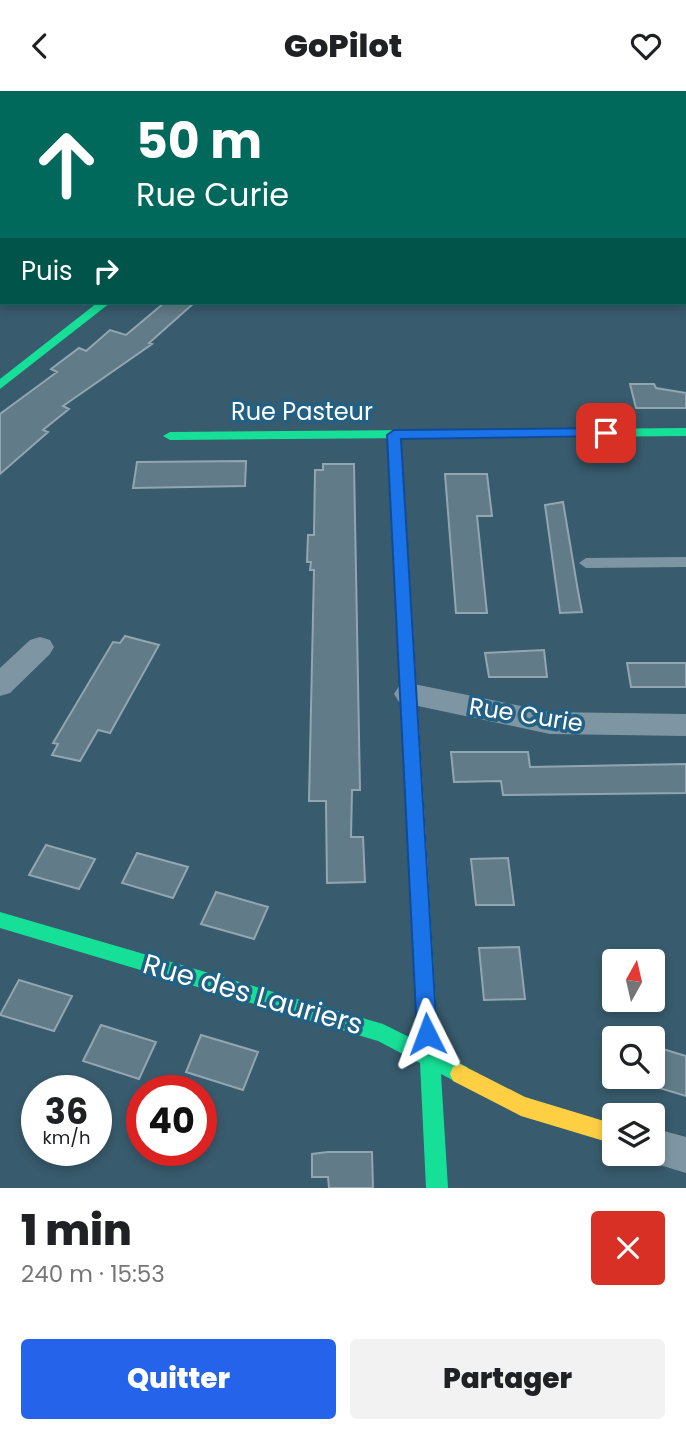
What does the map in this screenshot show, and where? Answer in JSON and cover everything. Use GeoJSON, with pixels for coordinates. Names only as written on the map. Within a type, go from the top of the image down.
{"type":"FeatureCollection","features":[{"type":"Feature","properties":{"kind":"street"},"geometry":{"type":"LineString","coordinates":[[0,385],[101,305]]}},
{"type":"Feature","properties":{"kind":"street","name":"Rue Pasteur"},"geometry":{"type":"LineString","coordinates":[[170,436],[686,432]]}},
{"type":"Feature","properties":{"kind":"street"},"geometry":{"type":"LineString","coordinates":[[394,435],[437,1188]]}},
{"type":"Feature","properties":{"kind":"street"},"geometry":{"type":"LineString","coordinates":[[0,685],[40,647]]}},
{"type":"Feature","properties":{"kind":"street","name":"Rue Curie"},"geometry":{"type":"LineString","coordinates":[[410,694],[550,723],[686,725]]}},
{"type":"Feature","properties":{"kind":"street","name":"Rue des Lauriers"},"geometry":{"type":"LineString","coordinates":[[0,920],[366,1027],[400,1040],[521,1106],[602,1130]]}},
{"type":"Feature","properties":{"kind":"street"},"geometry":{"type":"LineString","coordinates":[[665,1150],[686,1156]]}},
{"type":"Feature","properties":{"kind":"lane"},"geometry":{"type":"LineString","coordinates":[[586,563],[686,562]]}},
{"type":"Feature","properties":{"kind":"building"},"geometry":{"type":"Polygon","coordinates":[[[162,305],[192,305],[149,343],[152,344],[63,406],[69,409],[43,430],[48,432],[0,474],[0,414],[57,372],[51,369],[79,348],[86,351],[110,330],[126,335],[162,305]]]}},
{"type":"Feature","properties":{"kind":"building"},"geometry":{"type":"Polygon","coordinates":[[[630,384],[654,384],[656,388],[686,393],[686,408],[636,408],[630,384]]]}},
{"type":"Feature","properties":{"kind":"building"},"geometry":{"type":"Polygon","coordinates":[[[246,461],[245,486],[133,488],[137,462],[246,461]]]}},
{"type":"Feature","properties":{"kind":"building"},"geometry":{"type":"Polygon","coordinates":[[[323,464],[354,464],[360,790],[352,790],[351,837],[363,837],[365,882],[327,883],[326,801],[309,801],[314,570],[310,570],[311,562],[307,562],[308,535],[314,535],[315,470],[323,470],[323,464]]]}},
{"type":"Feature","properties":{"kind":"building"},"geometry":{"type":"Polygon","coordinates":[[[445,474],[487,474],[492,516],[477,516],[487,613],[456,613],[445,474]]]}},
{"type":"Feature","properties":{"kind":"building"},"geometry":{"type":"Polygon","coordinates":[[[563,502],[582,612],[560,613],[545,505],[563,502]]]}},
{"type":"Feature","properties":{"kind":"building"},"geometry":{"type":"Polygon","coordinates":[[[125,636],[159,645],[110,733],[98,730],[80,761],[52,755],[58,744],[53,743],[113,642],[120,643],[125,636]]]}},
{"type":"Feature","properties":{"kind":"building"},"geometry":{"type":"Polygon","coordinates":[[[544,650],[547,677],[489,677],[485,653],[544,650]]]}},
{"type":"Feature","properties":{"kind":"building"},"geometry":{"type":"Polygon","coordinates":[[[627,663],[686,663],[686,687],[631,687],[627,663]]]}},
{"type":"Feature","properties":{"kind":"building"},"geometry":{"type":"Polygon","coordinates":[[[451,752],[528,752],[530,767],[686,764],[686,793],[503,795],[501,781],[454,782],[451,752]]]}},
{"type":"Feature","properties":{"kind":"building"},"geometry":{"type":"Polygon","coordinates":[[[46,845],[95,859],[79,889],[29,875],[46,845]]]}},
{"type":"Feature","properties":{"kind":"building"},"geometry":{"type":"Polygon","coordinates":[[[137,853],[188,867],[173,898],[122,883],[137,853]]]}},
{"type":"Feature","properties":{"kind":"building"},"geometry":{"type":"Polygon","coordinates":[[[508,858],[514,905],[476,905],[471,859],[508,858]]]}},
{"type":"Feature","properties":{"kind":"building"},"geometry":{"type":"Polygon","coordinates":[[[216,892],[268,907],[254,939],[201,924],[216,892]]]}},
{"type":"Feature","properties":{"kind":"building"},"geometry":{"type":"Polygon","coordinates":[[[519,947],[525,999],[484,1000],[479,948],[519,947]]]}},
{"type":"Feature","properties":{"kind":"building"},"geometry":{"type":"Polygon","coordinates":[[[19,980],[72,996],[54,1031],[0,1015],[19,980]]]}},
{"type":"Feature","properties":{"kind":"building"},"geometry":{"type":"Polygon","coordinates":[[[101,1025],[156,1042],[141,1075],[127,1075],[83,1061],[101,1025]]]}},
{"type":"Feature","properties":{"kind":"building"},"geometry":{"type":"Polygon","coordinates":[[[201,1035],[258,1052],[243,1090],[217,1082],[217,1075],[186,1072],[201,1035]]]}},
{"type":"Feature","properties":{"kind":"building"},"geometry":{"type":"Polygon","coordinates":[[[665,1050],[686,1056],[686,1096],[663,1089],[665,1050]]]}},
{"type":"Feature","properties":{"kind":"building"},"geometry":{"type":"Polygon","coordinates":[[[372,1152],[373,1188],[329,1188],[328,1177],[312,1177],[312,1154],[372,1152]]]}},
{"type":"Feature","properties":{"kind":"traffic: fast"},"geometry":{"type":"LineString","coordinates":[[0,385],[101,305]]}},
{"type":"Feature","properties":{"kind":"traffic: fast"},"geometry":{"type":"LineString","coordinates":[[170,436],[686,432]]}},
{"type":"Feature","properties":{"kind":"traffic: fast"},"geometry":{"type":"LineString","coordinates":[[420,889],[437,1188]]}},
{"type":"Feature","properties":{"kind":"traffic: fast"},"geometry":{"type":"LineString","coordinates":[[0,920],[383,1033],[460,1074]]}},
{"type":"Feature","properties":{"kind":"traffic: slow"},"geometry":{"type":"LineString","coordinates":[[394,434],[420,889]]}},
{"type":"Feature","properties":{"kind":"traffic: slow"},"geometry":{"type":"LineString","coordinates":[[460,1074],[521,1106],[602,1130]]}},
{"type":"Feature","properties":{"kind":"route"},"geometry":{"type":"LineString","coordinates":[[427,1034],[394,435],[606,433]]}}]}
